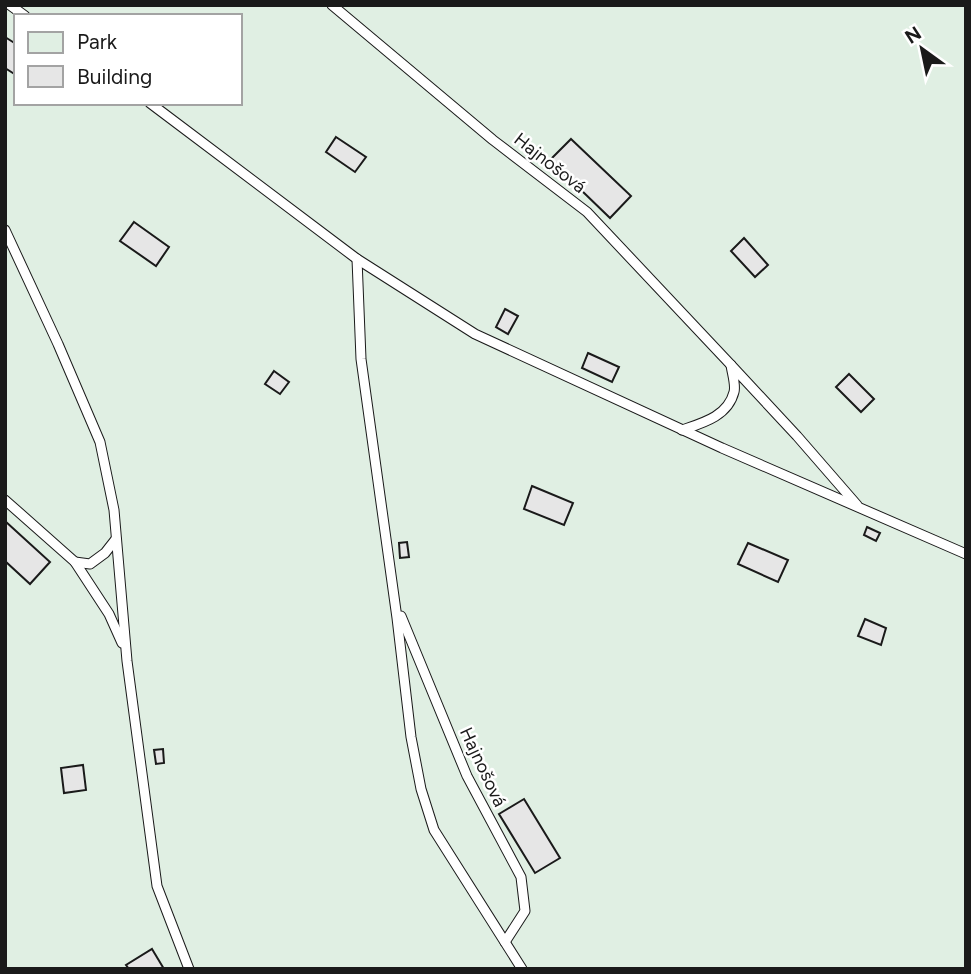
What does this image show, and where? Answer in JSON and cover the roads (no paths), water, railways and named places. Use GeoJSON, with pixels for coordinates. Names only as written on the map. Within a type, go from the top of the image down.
{"type":"FeatureCollection","features":[{"type":"Feature","properties":{"kind":"lane","name":"Hajnošová"},"geometry":{"type":"LineString","coordinates":[[332,5],[493,140],[587,212],[797,436],[860,509]]}},
{"type":"Feature","properties":{"kind":"lane","name":"Hajnošová"},"geometry":{"type":"LineString","coordinates":[[152,105],[357,259],[475,334],[682,430],[966,554]]}},
{"type":"Feature","properties":{"kind":"lane"},"geometry":{"type":"LineString","coordinates":[[5,230],[100,442],[114,510],[126,651],[158,886],[189,969]]}},
{"type":"Feature","properties":{"kind":"lane","name":"Hajnošová"},"geometry":{"type":"LineString","coordinates":[[357,259],[361,359],[411,737],[421,789],[434,831],[522,969]]}},
{"type":"Feature","properties":{"kind":"lane"},"geometry":{"type":"LineString","coordinates":[[682,430],[707,422],[727,409],[735,391],[731,365]]}},
{"type":"Feature","properties":{"kind":"lane"},"geometry":{"type":"LineString","coordinates":[[5,500],[75,562],[109,614],[126,651]]}},
{"type":"Feature","properties":{"kind":"lane"},"geometry":{"type":"LineString","coordinates":[[75,562],[90,564],[105,553],[117,539]]}},
{"type":"Feature","properties":{"kind":"lane","name":"Hajnošová"},"geometry":{"type":"LineString","coordinates":[[395,602],[467,776],[521,877],[525,911],[505,942]]}}]}
